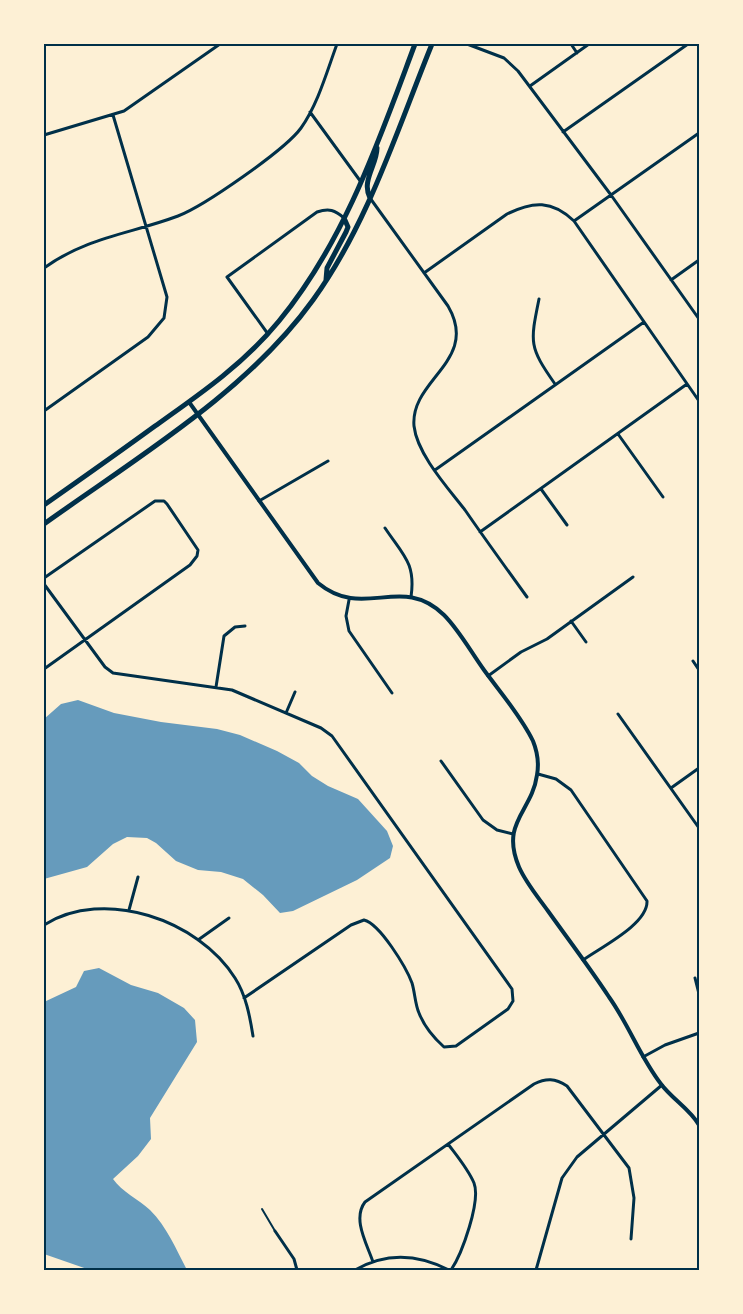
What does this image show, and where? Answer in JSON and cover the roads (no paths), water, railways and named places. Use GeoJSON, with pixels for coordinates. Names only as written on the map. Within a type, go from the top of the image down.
{"type":"FeatureCollection","features":[{"type":"Feature","properties":{"kind":"main road"},"geometry":{"type":"LineString","coordinates":[[44,505],[189,402],[233,368],[268,334],[315,272],[344,218],[378,142],[415,44]]}},
{"type":"Feature","properties":{"kind":"main road"},"geometry":{"type":"LineString","coordinates":[[44,524],[198,414],[266,356],[301,317],[326,281],[350,240],[370,198],[432,44]]}},
{"type":"Feature","properties":{"kind":"main road"},"geometry":{"type":"LineString","coordinates":[[370,198],[366,191],[368,179],[377,155],[378,142]]}},
{"type":"Feature","properties":{"kind":"main road"},"geometry":{"type":"LineString","coordinates":[[326,281],[327,268],[348,227],[344,218]]}},
{"type":"Feature","properties":{"kind":"street"},"geometry":{"type":"LineString","coordinates":[[44,135],[113,115],[131,107],[220,44]]}},
{"type":"Feature","properties":{"kind":"street"},"geometry":{"type":"LineString","coordinates":[[44,268],[67,252],[86,244],[179,216],[198,207],[291,140],[310,112],[337,44]]}},
{"type":"Feature","properties":{"kind":"street"},"geometry":{"type":"LineString","coordinates":[[467,44],[504,58],[530,86],[611,195],[699,319]]}},
{"type":"Feature","properties":{"kind":"street"},"geometry":{"type":"LineString","coordinates":[[571,44],[577,53]]}},
{"type":"Feature","properties":{"kind":"street"},"geometry":{"type":"LineString","coordinates":[[530,86],[589,44]]}},
{"type":"Feature","properties":{"kind":"street"},"geometry":{"type":"LineString","coordinates":[[563,132],[688,44]]}},
{"type":"Feature","properties":{"kind":"street"},"geometry":{"type":"LineString","coordinates":[[310,112],[361,182]]}},
{"type":"Feature","properties":{"kind":"street"},"geometry":{"type":"LineString","coordinates":[[44,411],[148,337],[164,318],[167,308],[167,297],[113,115]]}},
{"type":"Feature","properties":{"kind":"street"},"geometry":{"type":"LineString","coordinates":[[574,221],[699,133]]}},
{"type":"Feature","properties":{"kind":"street"},"geometry":{"type":"LineString","coordinates":[[370,198],[454,315],[457,332],[452,356],[424,394],[414,419],[418,440],[435,470],[527,597]]}},
{"type":"Feature","properties":{"kind":"street"},"geometry":{"type":"LineString","coordinates":[[424,273],[508,214],[521,207],[544,204],[561,211],[574,221],[699,401]]}},
{"type":"Feature","properties":{"kind":"street"},"geometry":{"type":"LineString","coordinates":[[268,334],[228,277],[317,212],[326,209],[335,211],[344,218]]}},
{"type":"Feature","properties":{"kind":"street"},"geometry":{"type":"LineString","coordinates":[[671,280],[699,260]]}},
{"type":"Feature","properties":{"kind":"street"},"geometry":{"type":"LineString","coordinates":[[539,299],[532,335],[534,353],[555,384]]}},
{"type":"Feature","properties":{"kind":"street"},"geometry":{"type":"LineString","coordinates":[[435,470],[644,322]]}},
{"type":"Feature","properties":{"kind":"street"},"geometry":{"type":"LineString","coordinates":[[480,532],[687,384]]}},
{"type":"Feature","properties":{"kind":"street"},"geometry":{"type":"LineString","coordinates":[[189,402],[312,577],[325,589],[350,600],[373,600],[391,596],[411,597],[423,601],[444,615],[488,676],[528,733],[537,756],[538,774],[513,834],[516,858],[523,874],[618,1010],[642,1057],[662,1086],[699,1125]]}},
{"type":"Feature","properties":{"kind":"street"},"geometry":{"type":"LineString","coordinates":[[618,434],[663,498]]}},
{"type":"Feature","properties":{"kind":"street"},"geometry":{"type":"LineString","coordinates":[[258,501],[328,460]]}},
{"type":"Feature","properties":{"kind":"street"},"geometry":{"type":"LineString","coordinates":[[541,489],[567,525]]}},
{"type":"Feature","properties":{"kind":"street"},"geometry":{"type":"LineString","coordinates":[[44,578],[149,504],[160,500],[167,504],[196,545],[197,556],[190,565],[44,669]]}},
{"type":"Feature","properties":{"kind":"street"},"geometry":{"type":"LineString","coordinates":[[385,528],[411,566],[413,581],[411,597]]}},
{"type":"Feature","properties":{"kind":"street"},"geometry":{"type":"LineString","coordinates":[[488,676],[522,652],[547,639],[633,577]]}},
{"type":"Feature","properties":{"kind":"street"},"geometry":{"type":"LineString","coordinates":[[44,584],[84,640],[105,667],[113,673],[232,690],[321,728],[335,741],[512,989],[513,1001],[508,1009],[456,1046],[444,1047],[437,1041],[418,1011],[412,985],[403,964],[375,925],[364,920],[351,924],[244,998]]}},
{"type":"Feature","properties":{"kind":"street"},"geometry":{"type":"LineString","coordinates":[[350,600],[346,616],[349,631],[392,693]]}},
{"type":"Feature","properties":{"kind":"street"},"geometry":{"type":"LineString","coordinates":[[572,621],[586,642]]}},
{"type":"Feature","properties":{"kind":"street"},"geometry":{"type":"LineString","coordinates":[[216,687],[224,636],[235,628],[245,626]]}},
{"type":"Feature","properties":{"kind":"street"},"geometry":{"type":"LineString","coordinates":[[693,661],[699,670]]}},
{"type":"Feature","properties":{"kind":"street"},"geometry":{"type":"LineString","coordinates":[[286,713],[296,692]]}},
{"type":"Feature","properties":{"kind":"street"},"geometry":{"type":"LineString","coordinates":[[618,714],[699,828]]}},
{"type":"Feature","properties":{"kind":"street"},"geometry":{"type":"LineString","coordinates":[[441,761],[482,820],[497,830],[513,834]]}},
{"type":"Feature","properties":{"kind":"street"},"geometry":{"type":"LineString","coordinates":[[671,788],[699,768]]}},
{"type":"Feature","properties":{"kind":"street"},"geometry":{"type":"LineString","coordinates":[[538,774],[556,779],[571,790],[647,901],[647,907],[639,921],[583,960]]}},
{"type":"Feature","properties":{"kind":"street"},"geometry":{"type":"LineString","coordinates":[[129,910],[138,877]]}},
{"type":"Feature","properties":{"kind":"street"},"geometry":{"type":"LineString","coordinates":[[44,925],[75,912],[91,909],[129,910],[198,940],[228,968],[236,979],[244,998],[253,1036]]}},
{"type":"Feature","properties":{"kind":"street"},"geometry":{"type":"LineString","coordinates":[[198,940],[229,918]]}},
{"type":"Feature","properties":{"kind":"street"},"geometry":{"type":"LineString","coordinates":[[695,978],[699,994]]}},
{"type":"Feature","properties":{"kind":"street"},"geometry":{"type":"LineString","coordinates":[[642,1057],[665,1045],[699,1033]]}},
{"type":"Feature","properties":{"kind":"street"},"geometry":{"type":"LineString","coordinates":[[373,1262],[360,1226],[359,1217],[362,1206],[370,1198],[534,1084],[554,1079],[567,1086],[603,1135],[622,1156],[633,1181],[634,1198],[631,1239]]}},
{"type":"Feature","properties":{"kind":"street"},"geometry":{"type":"LineString","coordinates":[[536,1270],[562,1178],[577,1157],[662,1086]]}},
{"type":"Feature","properties":{"kind":"street"},"geometry":{"type":"LineString","coordinates":[[355,1270],[388,1257],[414,1256],[450,1270],[460,1254],[476,1190],[470,1175],[448,1144]]}},
{"type":"Feature","properties":{"kind":"street"},"geometry":{"type":"LineString","coordinates":[[275,1231],[294,1259],[297,1270]]}},
{"type":"Feature","properties":{"kind":"lane"},"geometry":{"type":"LineString","coordinates":[[262,1208],[275,1231]]}},
{"type":"Feature","properties":{"kind":"water"},"geometry":{"type":"Polygon","coordinates":[[[78,700],[114,713],[161,722],[217,729],[240,735],[277,751],[299,763],[312,776],[328,786],[358,799],[387,831],[393,846],[390,858],[357,880],[293,911],[280,913],[263,895],[243,879],[221,872],[198,870],[176,861],[156,843],[147,838],[127,837],[113,844],[87,867],[44,879],[44,719],[61,704],[78,700]]]}},
{"type":"Feature","properties":{"kind":"water"},"geometry":{"type":"Polygon","coordinates":[[[99,968],[131,985],[158,993],[184,1008],[195,1020],[197,1042],[150,1118],[151,1139],[138,1156],[113,1179],[156,1217],[171,1238],[187,1270],[90,1270],[44,1254],[44,1002],[76,987],[84,971],[99,968]]]}}]}
